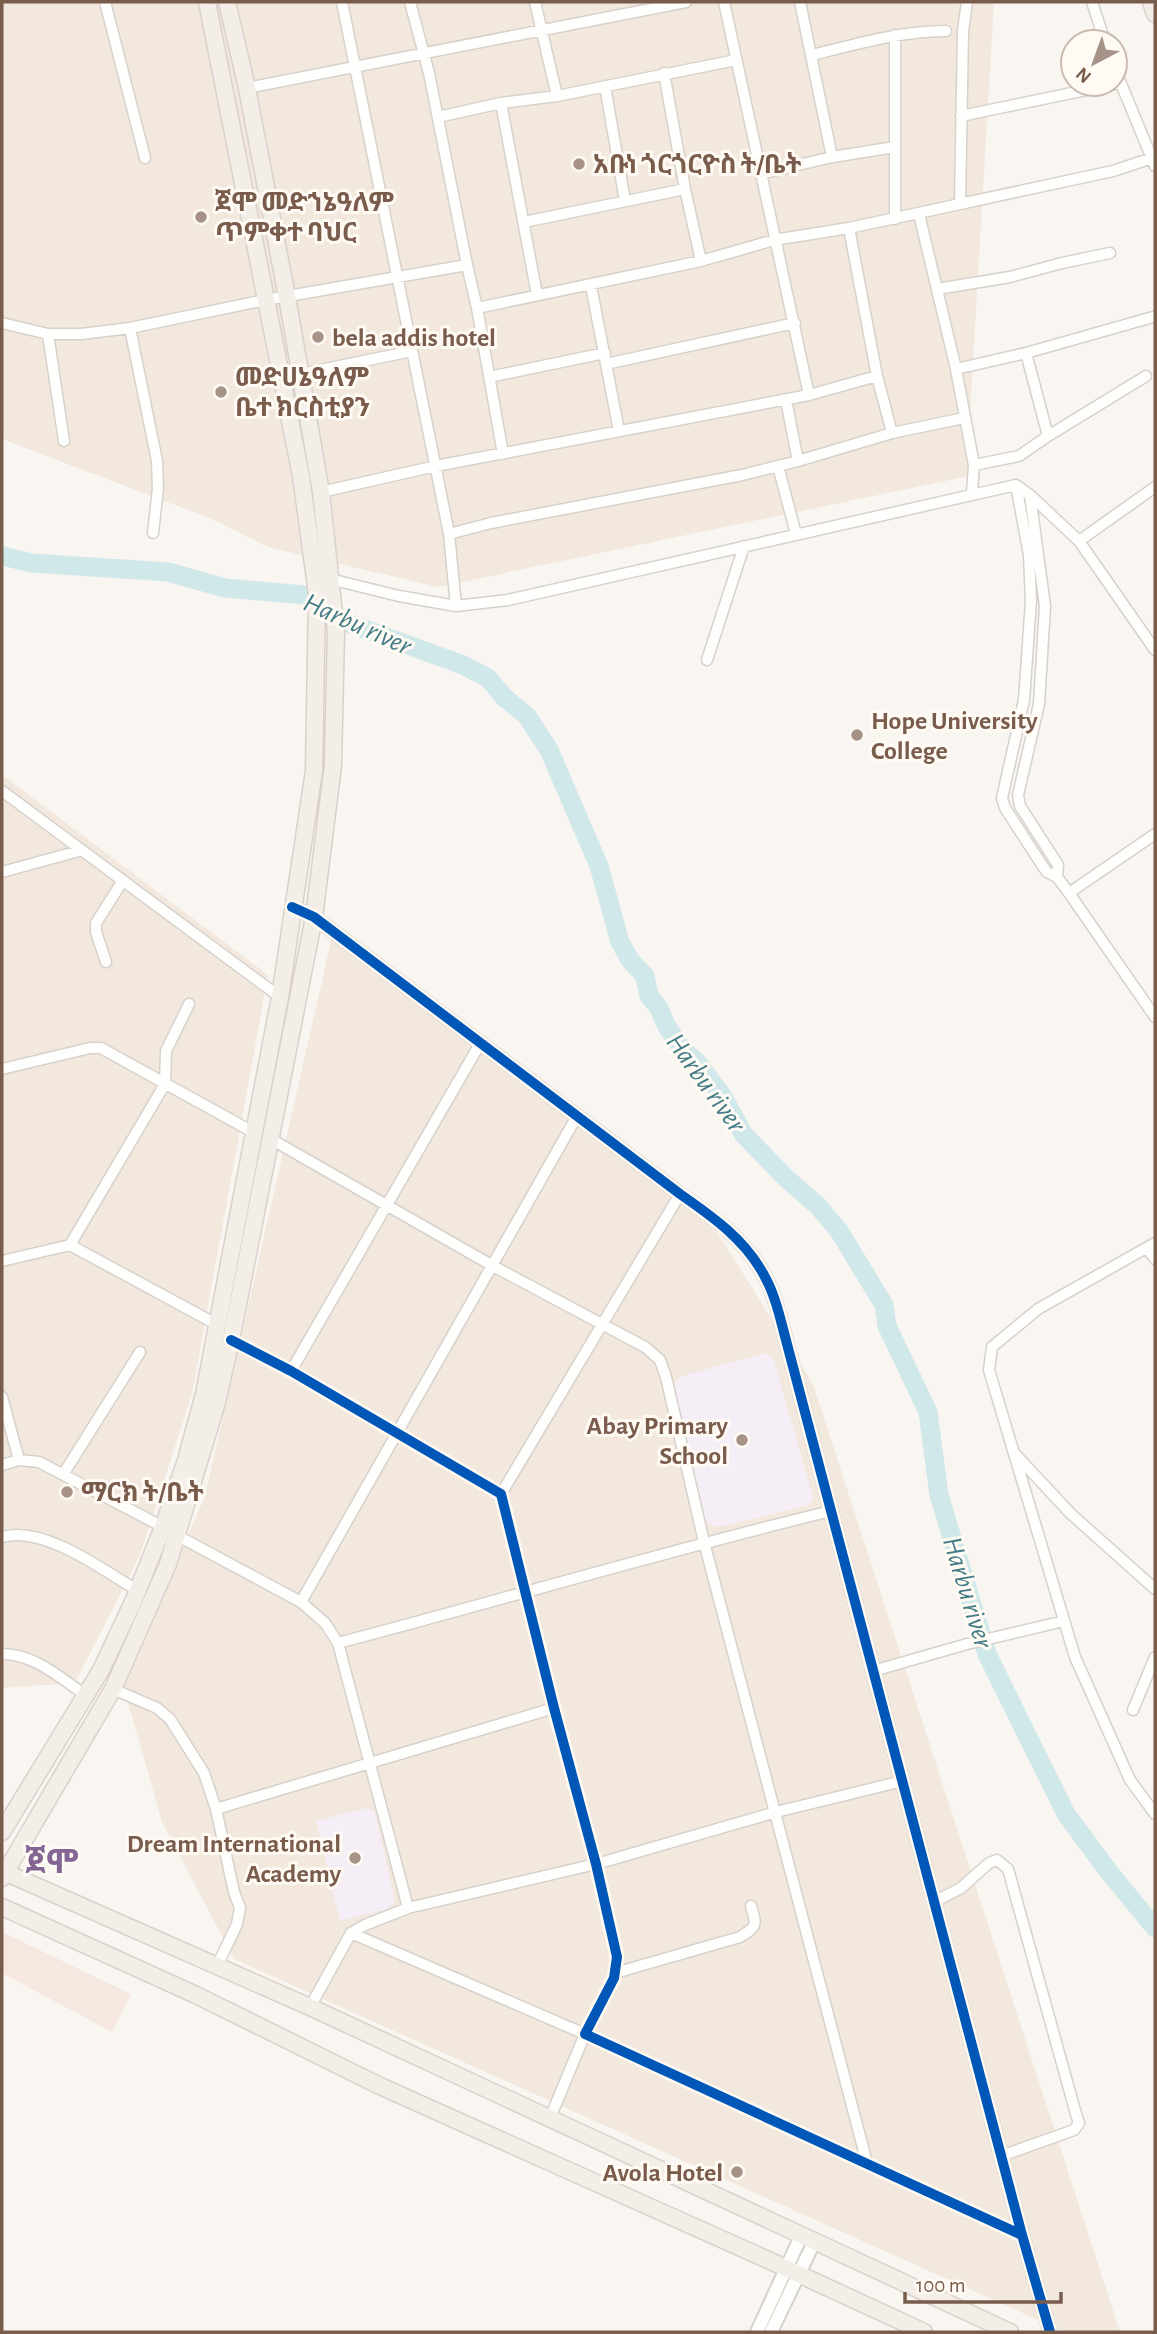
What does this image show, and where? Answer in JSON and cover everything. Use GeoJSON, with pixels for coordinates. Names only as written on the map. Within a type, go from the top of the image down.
{"type":"FeatureCollection","features":[{"type":"Feature","properties":{"kind":"main road"},"geometry":{"type":"LineString","coordinates":[[2,1831],[87,1696],[138,1591],[186,1460],[204,1394],[216,1324],[234,1278],[269,1138],[314,917],[333,765],[336,632],[334,611],[321,583],[207,2]]}},
{"type":"Feature","properties":{"kind":"main road"},"geometry":{"type":"LineString","coordinates":[[227,2],[247,88],[321,492],[321,583],[314,771],[280,997],[253,1132],[234,1278],[231,1340],[216,1406],[178,1536],[113,1689],[3,1874],[41,1887],[310,2007],[1010,2332]]}},
{"type":"Feature","properties":{"kind":"main road"},"geometry":{"type":"LineString","coordinates":[[1151,2],[1155,13]]}},
{"type":"Feature","properties":{"kind":"main road"},"geometry":{"type":"LineString","coordinates":[[18,1851],[25,1867],[41,1887]]}},
{"type":"Feature","properties":{"kind":"main road"},"geometry":{"type":"LineString","coordinates":[[2,1907],[196,1995],[380,2087],[923,2332]]}},
{"type":"Feature","properties":{"kind":"street"},"geometry":{"type":"LineString","coordinates":[[106,2],[145,159]]}},
{"type":"Feature","properties":{"kind":"street"},"geometry":{"type":"LineString","coordinates":[[344,2],[449,534],[456,606]]}},
{"type":"Feature","properties":{"kind":"street"},"geometry":{"type":"LineString","coordinates":[[410,2],[429,73],[477,308],[503,454]]}},
{"type":"Feature","properties":{"kind":"street"},"geometry":{"type":"LineString","coordinates":[[535,2],[557,96]]}},
{"type":"Feature","properties":{"kind":"street"},"geometry":{"type":"LineString","coordinates":[[247,88],[686,2]]}},
{"type":"Feature","properties":{"kind":"street"},"geometry":{"type":"LineString","coordinates":[[724,2],[809,395]]}},
{"type":"Feature","properties":{"kind":"street"},"geometry":{"type":"LineString","coordinates":[[800,2],[832,157]]}},
{"type":"Feature","properties":{"kind":"street"},"geometry":{"type":"LineString","coordinates":[[960,204],[967,2]]}},
{"type":"Feature","properties":{"kind":"street"},"geometry":{"type":"LineString","coordinates":[[1092,2],[1100,28]]}},
{"type":"Feature","properties":{"kind":"street"},"geometry":{"type":"LineString","coordinates":[[812,55],[895,35],[926,31],[946,32]]}},
{"type":"Feature","properties":{"kind":"street"},"geometry":{"type":"LineString","coordinates":[[895,35],[895,219]]}},
{"type":"Feature","properties":{"kind":"street"},"geometry":{"type":"LineString","coordinates":[[438,117],[736,60]]}},
{"type":"Feature","properties":{"kind":"street"},"geometry":{"type":"LineString","coordinates":[[664,73],[701,261]]}},
{"type":"Feature","properties":{"kind":"street"},"geometry":{"type":"LineString","coordinates":[[606,86],[625,201]]}},
{"type":"Feature","properties":{"kind":"street"},"geometry":{"type":"LineString","coordinates":[[961,116],[1059,96]]}},
{"type":"Feature","properties":{"kind":"street"},"geometry":{"type":"LineString","coordinates":[[477,308],[701,261],[774,240],[895,219],[1153,162],[1123,98]]}},
{"type":"Feature","properties":{"kind":"street"},"geometry":{"type":"LineString","coordinates":[[501,103],[537,295]]}},
{"type":"Feature","properties":{"kind":"street"},"geometry":{"type":"LineString","coordinates":[[760,174],[832,157],[895,147]]}},
{"type":"Feature","properties":{"kind":"street"},"geometry":{"type":"LineString","coordinates":[[524,222],[685,189]]}},
{"type":"Feature","properties":{"kind":"street"},"geometry":{"type":"LineString","coordinates":[[919,214],[956,369],[974,465],[972,493]]}},
{"type":"Feature","properties":{"kind":"street"},"geometry":{"type":"LineString","coordinates":[[849,228],[877,376],[892,433]]}},
{"type":"Feature","properties":{"kind":"street"},"geometry":{"type":"LineString","coordinates":[[937,289],[1010,277],[1110,253]]}},
{"type":"Feature","properties":{"kind":"street"},"geometry":{"type":"LineString","coordinates":[[2,323],[48,334],[81,334],[130,328],[265,300],[467,265]]}},
{"type":"Feature","properties":{"kind":"street"},"geometry":{"type":"LineString","coordinates":[[590,286],[619,431]]}},
{"type":"Feature","properties":{"kind":"street"},"geometry":{"type":"LineString","coordinates":[[956,369],[1026,353],[1153,317]]}},
{"type":"Feature","properties":{"kind":"street"},"geometry":{"type":"LineString","coordinates":[[489,377],[795,323]]}},
{"type":"Feature","properties":{"kind":"street"},"geometry":{"type":"LineString","coordinates":[[130,328],[157,461],[158,488],[153,533]]}},
{"type":"Feature","properties":{"kind":"street"},"geometry":{"type":"LineString","coordinates":[[48,334],[64,441]]}},
{"type":"Feature","properties":{"kind":"street"},"geometry":{"type":"LineString","coordinates":[[300,374],[412,351]]}},
{"type":"Feature","properties":{"kind":"street"},"geometry":{"type":"LineString","coordinates":[[1026,353],[1048,436]]}},
{"type":"Feature","properties":{"kind":"street"},"geometry":{"type":"LineString","coordinates":[[321,492],[436,466],[786,400],[877,376]]}},
{"type":"Feature","properties":{"kind":"street"},"geometry":{"type":"LineString","coordinates":[[974,465],[1019,456],[1146,376]]}},
{"type":"Feature","properties":{"kind":"street"},"geometry":{"type":"LineString","coordinates":[[786,400],[798,461]]}},
{"type":"Feature","properties":{"kind":"street"},"geometry":{"type":"LineString","coordinates":[[449,534],[491,523],[778,466],[892,433],[964,418]]}},
{"type":"Feature","properties":{"kind":"street"},"geometry":{"type":"LineString","coordinates":[[778,466],[796,534]]}},
{"type":"Feature","properties":{"kind":"street"},"geometry":{"type":"LineString","coordinates":[[321,583],[456,606],[509,600],[1016,485],[1079,541],[1155,650]]}},
{"type":"Feature","properties":{"kind":"street"},"geometry":{"type":"LineString","coordinates":[[1016,485],[1029,555],[1031,601],[1024,700],[1002,798],[1005,808],[1047,872],[1057,877],[1069,893],[1155,1017]]}},
{"type":"Feature","properties":{"kind":"street"},"geometry":{"type":"LineString","coordinates":[[1079,541],[1155,487]]}},
{"type":"Feature","properties":{"kind":"street"},"geometry":{"type":"LineString","coordinates":[[1030,495],[1045,606],[1039,704],[1018,795],[1020,806],[1058,866],[1057,877]]}},
{"type":"Feature","properties":{"kind":"street"},"geometry":{"type":"LineString","coordinates":[[706,660],[744,546]]}},
{"type":"Feature","properties":{"kind":"street"},"geometry":{"type":"LineString","coordinates":[[1024,700],[1039,704]]}},
{"type":"Feature","properties":{"kind":"street"},"geometry":{"type":"LineString","coordinates":[[2,791],[280,997]]}},
{"type":"Feature","properties":{"kind":"street"},"geometry":{"type":"LineString","coordinates":[[1069,893],[1155,834]]}},
{"type":"Feature","properties":{"kind":"street"},"geometry":{"type":"LineString","coordinates":[[2,872],[79,850]]}},
{"type":"Feature","properties":{"kind":"street"},"geometry":{"type":"LineString","coordinates":[[106,962],[96,932],[96,923],[122,882]]}},
{"type":"Feature","properties":{"kind":"street"},"geometry":{"type":"LineString","coordinates":[[292,907],[314,917],[715,1219],[751,1254],[766,1278],[787,1344],[1046,2329]]}},
{"type":"Feature","properties":{"kind":"street"},"geometry":{"type":"LineString","coordinates":[[70,1245],[164,1084],[166,1051],[189,1004]]}},
{"type":"Feature","properties":{"kind":"street"},"geometry":{"type":"LineString","coordinates":[[291,1371],[481,1042]]}},
{"type":"Feature","properties":{"kind":"street"},"geometry":{"type":"LineString","coordinates":[[2,1069],[90,1048],[101,1048],[253,1132]]}},
{"type":"Feature","properties":{"kind":"street"},"geometry":{"type":"LineString","coordinates":[[301,1602],[577,1116]]}},
{"type":"Feature","properties":{"kind":"street"},"geometry":{"type":"LineString","coordinates":[[269,1138],[493,1266],[645,1347],[660,1360],[704,1542],[867,2162]]}},
{"type":"Feature","properties":{"kind":"street"},"geometry":{"type":"LineString","coordinates":[[501,1494],[680,1194]]}},
{"type":"Feature","properties":{"kind":"street"},"geometry":{"type":"LineString","coordinates":[[2,1261],[70,1245],[216,1324]]}},
{"type":"Feature","properties":{"kind":"street"},"geometry":{"type":"LineString","coordinates":[[1155,1259],[1151,1245],[1047,1303],[992,1347],[989,1370],[1075,1657],[1130,1780],[1155,1813]]}},
{"type":"Feature","properties":{"kind":"street"},"geometry":{"type":"LineString","coordinates":[[231,1340],[291,1371],[501,1494],[596,1864],[617,1957],[615,1973],[605,1998],[585,2035],[550,2118]]}},
{"type":"Feature","properties":{"kind":"street"},"geometry":{"type":"LineString","coordinates":[[64,1473],[141,1352]]}},
{"type":"Feature","properties":{"kind":"street"},"geometry":{"type":"LineString","coordinates":[[2,1397],[19,1460]]}},
{"type":"Feature","properties":{"kind":"street"},"geometry":{"type":"LineString","coordinates":[[1012,1451],[1071,1514],[1155,1589]]}},
{"type":"Feature","properties":{"kind":"street"},"geometry":{"type":"LineString","coordinates":[[2,1465],[19,1460],[39,1462],[163,1527]]}},
{"type":"Feature","properties":{"kind":"street"},"geometry":{"type":"LineString","coordinates":[[338,1643],[704,1542],[831,1511]]}},
{"type":"Feature","properties":{"kind":"street"},"geometry":{"type":"LineString","coordinates":[[2,1537],[23,1535],[47,1541],[75,1553],[138,1591]]}},
{"type":"Feature","properties":{"kind":"street"},"geometry":{"type":"LineString","coordinates":[[178,1536],[301,1602],[325,1623],[338,1643],[408,1908]]}},
{"type":"Feature","properties":{"kind":"street"},"geometry":{"type":"LineString","coordinates":[[873,1671],[967,1644],[1064,1621]]}},
{"type":"Feature","properties":{"kind":"street"},"geometry":{"type":"LineString","coordinates":[[2,1654],[20,1655],[38,1662],[87,1696]]}},
{"type":"Feature","properties":{"kind":"street"},"geometry":{"type":"LineString","coordinates":[[1133,1710],[1155,1657]]}},
{"type":"Feature","properties":{"kind":"street"},"geometry":{"type":"LineString","coordinates":[[113,1689],[157,1708],[170,1718],[204,1773],[216,1808],[234,1892],[240,1908],[237,1924],[217,1966]]}},
{"type":"Feature","properties":{"kind":"street"},"geometry":{"type":"LineString","coordinates":[[216,1808],[554,1708]]}},
{"type":"Feature","properties":{"kind":"street"},"geometry":{"type":"LineString","coordinates":[[310,2007],[351,1933],[408,1908],[596,1864],[776,1812],[903,1781]]}},
{"type":"Feature","properties":{"kind":"street"},"geometry":{"type":"LineString","coordinates":[[934,1902],[961,1888],[989,1863],[997,1860],[1008,1869],[1079,2123],[1074,2130],[1001,2156]]}},
{"type":"Feature","properties":{"kind":"street"},"geometry":{"type":"LineString","coordinates":[[615,1973],[740,1937],[755,1927],[751,1906]]}},
{"type":"Feature","properties":{"kind":"street"},"geometry":{"type":"LineString","coordinates":[[351,1933],[585,2035],[1022,2235]]}},
{"type":"Feature","properties":{"kind":"street"},"geometry":{"type":"LineString","coordinates":[[771,2332],[809,2237]]}},
{"type":"Feature","properties":{"kind":"street"},"geometry":{"type":"LineString","coordinates":[[757,2332],[793,2272]]}},
{"type":"Feature","properties":{"kind":"shaded area"},"geometry":{"type":"Polygon","coordinates":[[[2,2],[994,2],[967,464],[969,476],[438,587],[268,547],[212,519],[2,439],[2,2]]]}},
{"type":"Feature","properties":{"kind":"shaded area"},"geometry":{"type":"Polygon","coordinates":[[[2,775],[268,975],[192,1394],[140,1555],[75,1683],[2,1688],[2,775]]]}},
{"type":"Feature","properties":{"kind":"shaded area"},"geometry":{"type":"Polygon","coordinates":[[[332,937],[704,1212],[813,1384],[1120,2332],[1065,2332],[234,1959],[162,1822],[123,1685],[205,1496],[332,937]]]}},
{"type":"Feature","properties":{"kind":"shaded area","name":"Abay Primary School"},"geometry":{"type":"Polygon","coordinates":[[[765,1353],[773,1358],[812,1501],[806,1506],[713,1526],[705,1519],[674,1384],[682,1376],[765,1353]]]}},
{"type":"Feature","properties":{"kind":"shaded area","name":"Dream International Academy"},"geometry":{"type":"Polygon","coordinates":[[[367,1808],[373,1810],[376,1817],[395,1901],[387,1909],[340,1921],[316,1821],[367,1808]]]}},
{"type":"Feature","properties":{"kind":"shaded area"},"geometry":{"type":"Polygon","coordinates":[[[2,1932],[131,1994],[112,2032],[2,1973],[2,1932]]]}},
{"type":"Feature","properties":{"kind":"waterway","name":"Harbu river"},"geometry":{"type":"LineString","coordinates":[[2,556],[32,563],[168,572],[225,588],[305,595],[345,622],[463,665],[488,678],[505,698],[527,716],[549,750],[599,866],[620,942],[630,960],[645,976],[649,996],[659,1008],[666,1025],[683,1050],[696,1061],[721,1094],[744,1135],[818,1206],[839,1231],[884,1305],[887,1326],[928,1412],[939,1495],[987,1654],[1066,1814],[1155,1928]]}},
{"type":"Feature","properties":{"kind":"cycle path"},"geometry":{"type":"LineString","coordinates":[[292,907],[314,917],[716,1221],[748,1252],[765,1277],[780,1318],[1050,2332]]}},
{"type":"Feature","properties":{"kind":"cycle path"},"geometry":{"type":"LineString","coordinates":[[231,1340],[291,1371],[501,1494],[596,1864],[617,1957],[614,1978],[585,2034],[1022,2235]]}},
{"type":"Feature","properties":{"kind":"place","name":"አቡነ ጎርጎርዮስ ት/ቤት"},"geometry":{"type":"Point","coordinates":[579,164]}},
{"type":"Feature","properties":{"kind":"place","name":"ጀሞ መድኀኔዓለም ጥምቀተ ባህር"},"geometry":{"type":"Point","coordinates":[201,217]}},
{"type":"Feature","properties":{"kind":"place","name":"bela addis hotel"},"geometry":{"type":"Point","coordinates":[318,337]}},
{"type":"Feature","properties":{"kind":"place","name":"መድሀኔዓለም ቤተ ክርስቲያን"},"geometry":{"type":"Point","coordinates":[221,392]}},
{"type":"Feature","properties":{"kind":"place","name":"Hope University College"},"geometry":{"type":"Point","coordinates":[857,735]}},
{"type":"Feature","properties":{"kind":"place","name":"Abay Primary School"},"geometry":{"type":"Point","coordinates":[742,1440]}},
{"type":"Feature","properties":{"kind":"place","name":"ማርክ ት/ቤት"},"geometry":{"type":"Point","coordinates":[67,1492]}},
{"type":"Feature","properties":{"kind":"place","name":"Dream International Academy"},"geometry":{"type":"Point","coordinates":[355,1858]}},
{"type":"Feature","properties":{"kind":"place","name":"Avola Hotel"},"geometry":{"type":"Point","coordinates":[737,2172]}},
{"type":"Feature","properties":{"kind":"district","name":"ጀሞ"},"geometry":{"type":"Point","coordinates":[52,1861]}}]}
